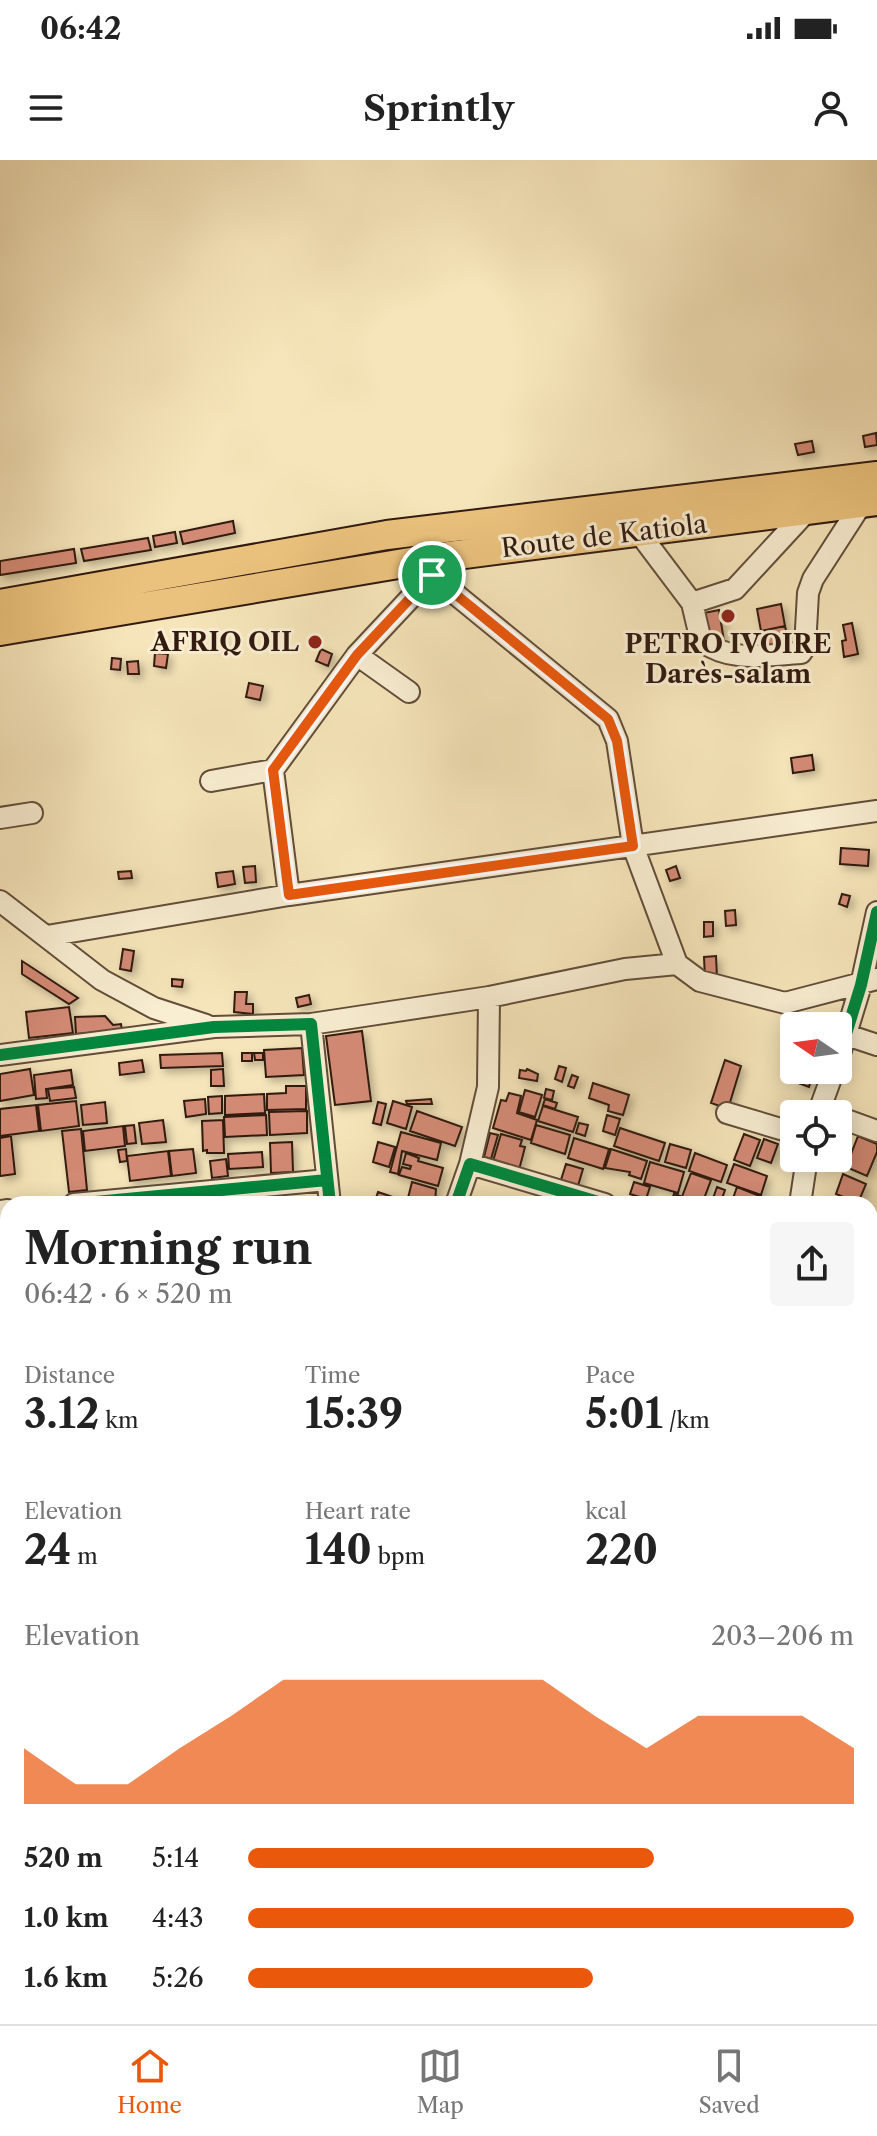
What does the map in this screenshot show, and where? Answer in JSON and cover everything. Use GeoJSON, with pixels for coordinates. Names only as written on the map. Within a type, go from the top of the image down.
{"type":"FeatureCollection","features":[{"type":"Feature","properties":{"kind":"highway","name":"Route de Katiola"},"geometry":{"type":"LineString","coordinates":[[0,604],[387,535],[877,476]]}},
{"type":"Feature","properties":{"kind":"highway","name":"Route de Katiola"},"geometry":{"type":"LineString","coordinates":[[0,631],[433,566],[637,530],[870,502]]}},
{"type":"Feature","properties":{"kind":"street"},"geometry":{"type":"LineString","coordinates":[[637,530],[692,603],[701,641],[716,652],[740,657],[801,653],[805,647],[808,593],[813,579],[870,502]]}},
{"type":"Feature","properties":{"kind":"street"},"geometry":{"type":"LineString","coordinates":[[692,603],[735,589],[807,511]]}},
{"type":"Feature","properties":{"kind":"street"},"geometry":{"type":"LineString","coordinates":[[289,895],[273,770],[357,655],[433,566],[608,719],[617,741],[633,846],[677,964],[700,981],[785,1003],[869,982]]}},
{"type":"Feature","properties":{"kind":"street"},"geometry":{"type":"LineString","coordinates":[[357,655],[409,692]]}},
{"type":"Feature","properties":{"kind":"street"},"geometry":{"type":"LineString","coordinates":[[211,781],[273,770]]}},
{"type":"Feature","properties":{"kind":"street"},"geometry":{"type":"LineString","coordinates":[[47,936],[289,895],[877,811]]}},
{"type":"Feature","properties":{"kind":"street"},"geometry":{"type":"LineString","coordinates":[[0,818],[32,813]]}},
{"type":"Feature","properties":{"kind":"street"},"geometry":{"type":"LineString","coordinates":[[0,901],[102,980],[154,1008],[214,1027]]}},
{"type":"Feature","properties":{"kind":"street"},"geometry":{"type":"LineString","coordinates":[[852,1023],[869,982],[877,912]]}},
{"type":"Feature","properties":{"kind":"street"},"geometry":{"type":"LineString","coordinates":[[0,1055],[214,1027],[311,1024],[489,997],[625,969],[677,964]]}},
{"type":"Feature","properties":{"kind":"street"},"geometry":{"type":"LineString","coordinates":[[459,1196],[470,1164],[488,1087],[489,997]]}},
{"type":"Feature","properties":{"kind":"street"},"geometry":{"type":"LineString","coordinates":[[311,1024],[329,1196]]}},
{"type":"Feature","properties":{"kind":"street"},"geometry":{"type":"LineString","coordinates":[[852,1037],[877,1045]]}},
{"type":"Feature","properties":{"kind":"street"},"geometry":{"type":"LineString","coordinates":[[727,1113],[780,1129]]}},
{"type":"Feature","properties":{"kind":"street"},"geometry":{"type":"LineString","coordinates":[[852,1123],[877,1131]]}},
{"type":"Feature","properties":{"kind":"street"},"geometry":{"type":"LineString","coordinates":[[470,1164],[578,1196]]}},
{"type":"Feature","properties":{"kind":"street"},"geometry":{"type":"LineString","coordinates":[[801,1196],[805,1172]]}},
{"type":"Feature","properties":{"kind":"street"},"geometry":{"type":"LineString","coordinates":[[158,1196],[327,1180]]}},
{"type":"Feature","properties":{"kind":"building"},"geometry":{"type":"Polygon","coordinates":[[[876,433],[877,445],[865,447],[863,436],[876,433]]]}},
{"type":"Feature","properties":{"kind":"building"},"geometry":{"type":"Polygon","coordinates":[[[812,441],[814,452],[798,455],[795,444],[812,441]]]}},
{"type":"Feature","properties":{"kind":"building"},"geometry":{"type":"Polygon","coordinates":[[[233,521],[235,533],[183,544],[180,532],[233,521]]]}},
{"type":"Feature","properties":{"kind":"building"},"geometry":{"type":"Polygon","coordinates":[[[175,532],[177,543],[155,547],[153,536],[175,532]]]}},
{"type":"Feature","properties":{"kind":"building"},"geometry":{"type":"Polygon","coordinates":[[[148,538],[151,550],[84,561],[81,549],[148,538]]]}},
{"type":"Feature","properties":{"kind":"building"},"geometry":{"type":"Polygon","coordinates":[[[74,549],[76,563],[0,575],[0,561],[74,549]]]}},
{"type":"Feature","properties":{"kind":"building"},"geometry":{"type":"Polygon","coordinates":[[[781,604],[785,626],[761,631],[757,609],[781,604]]]}},
{"type":"Feature","properties":{"kind":"building"},"geometry":{"type":"Polygon","coordinates":[[[719,610],[724,641],[709,643],[704,613],[719,610]]]}},
{"type":"Feature","properties":{"kind":"building"},"geometry":{"type":"Polygon","coordinates":[[[852,623],[858,654],[844,657],[842,641],[846,640],[843,625],[852,623]]]}},
{"type":"Feature","properties":{"kind":"building"},"geometry":{"type":"Polygon","coordinates":[[[785,626],[790,649],[766,654],[761,631],[785,626]]]}},
{"type":"Feature","properties":{"kind":"building"},"geometry":{"type":"Polygon","coordinates":[[[220,633],[222,644],[213,645],[212,634],[220,633]]]}},
{"type":"Feature","properties":{"kind":"building"},"geometry":{"type":"Polygon","coordinates":[[[321,649],[332,654],[328,666],[316,661],[321,649]]]}},
{"type":"Feature","properties":{"kind":"building"},"geometry":{"type":"Polygon","coordinates":[[[155,653],[168,654],[166,668],[154,666],[155,653]]]}},
{"type":"Feature","properties":{"kind":"building"},"geometry":{"type":"Polygon","coordinates":[[[112,658],[121,659],[120,670],[111,669],[112,658]]]}},
{"type":"Feature","properties":{"kind":"building"},"geometry":{"type":"Polygon","coordinates":[[[138,661],[139,674],[128,674],[127,662],[138,661]]]}},
{"type":"Feature","properties":{"kind":"building"},"geometry":{"type":"Polygon","coordinates":[[[249,683],[263,686],[260,700],[246,697],[249,683]]]}},
{"type":"Feature","properties":{"kind":"building"},"geometry":{"type":"Polygon","coordinates":[[[812,755],[814,770],[793,773],[791,758],[812,755]]]}},
{"type":"Feature","properties":{"kind":"building"},"geometry":{"type":"Polygon","coordinates":[[[841,848],[869,850],[868,866],[840,864],[841,848]]]}},
{"type":"Feature","properties":{"kind":"building"},"geometry":{"type":"Polygon","coordinates":[[[255,866],[256,882],[245,883],[243,867],[255,866]]]}},
{"type":"Feature","properties":{"kind":"building"},"geometry":{"type":"Polygon","coordinates":[[[676,866],[680,878],[670,881],[666,870],[676,866]]]}},
{"type":"Feature","properties":{"kind":"building"},"geometry":{"type":"Polygon","coordinates":[[[131,871],[132,878],[119,879],[118,872],[131,871]]]}},
{"type":"Feature","properties":{"kind":"building"},"geometry":{"type":"Polygon","coordinates":[[[233,871],[235,884],[218,887],[216,873],[233,871]]]}},
{"type":"Feature","properties":{"kind":"building"},"geometry":{"type":"Polygon","coordinates":[[[842,894],[850,896],[847,907],[839,904],[842,894]]]}},
{"type":"Feature","properties":{"kind":"building"},"geometry":{"type":"Polygon","coordinates":[[[735,910],[736,925],[726,926],[725,911],[735,910]]]}},
{"type":"Feature","properties":{"kind":"building"},"geometry":{"type":"Polygon","coordinates":[[[704,922],[713,922],[713,936],[704,937],[704,922]]]}},
{"type":"Feature","properties":{"kind":"building"},"geometry":{"type":"Polygon","coordinates":[[[123,949],[134,951],[131,971],[120,969],[123,949]]]}},
{"type":"Feature","properties":{"kind":"building"},"geometry":{"type":"Polygon","coordinates":[[[716,956],[717,978],[705,978],[704,957],[716,956]]]}},
{"type":"Feature","properties":{"kind":"building"},"geometry":{"type":"Polygon","coordinates":[[[22,961],[78,998],[69,1004],[22,974],[22,961]]]}},
{"type":"Feature","properties":{"kind":"building"},"geometry":{"type":"Polygon","coordinates":[[[172,979],[183,980],[182,987],[172,986],[172,979]]]}},
{"type":"Feature","properties":{"kind":"building"},"geometry":{"type":"Polygon","coordinates":[[[235,992],[247,992],[246,1004],[253,1004],[253,1014],[234,1012],[235,992]]]}},
{"type":"Feature","properties":{"kind":"building"},"geometry":{"type":"Polygon","coordinates":[[[309,995],[311,1004],[298,1007],[296,998],[309,995]]]}},
{"type":"Feature","properties":{"kind":"building"},"geometry":{"type":"Polygon","coordinates":[[[69,1007],[73,1033],[29,1038],[26,1012],[69,1007]]]}},
{"type":"Feature","properties":{"kind":"building"},"geometry":{"type":"Polygon","coordinates":[[[105,1016],[113,1025],[121,1024],[122,1030],[76,1034],[75,1017],[105,1016]]]}},
{"type":"Feature","properties":{"kind":"building"},"geometry":{"type":"Polygon","coordinates":[[[362,1031],[371,1101],[335,1105],[326,1036],[362,1031]]]}},
{"type":"Feature","properties":{"kind":"building"},"geometry":{"type":"Polygon","coordinates":[[[302,1048],[304,1075],[266,1077],[264,1050],[302,1048]]]}},
{"type":"Feature","properties":{"kind":"building"},"geometry":{"type":"Polygon","coordinates":[[[222,1053],[223,1066],[161,1068],[160,1055],[222,1053]]]}},
{"type":"Feature","properties":{"kind":"building"},"geometry":{"type":"Polygon","coordinates":[[[242,1053],[252,1053],[252,1061],[242,1061],[242,1053]]]}},
{"type":"Feature","properties":{"kind":"building"},"geometry":{"type":"Polygon","coordinates":[[[254,1053],[263,1053],[263,1060],[255,1060],[254,1053]]]}},
{"type":"Feature","properties":{"kind":"building"},"geometry":{"type":"Polygon","coordinates":[[[142,1060],[144,1072],[120,1075],[119,1063],[142,1060]]]}},
{"type":"Feature","properties":{"kind":"building"},"geometry":{"type":"Polygon","coordinates":[[[725,1060],[741,1066],[728,1109],[711,1103],[725,1060]]]}},
{"type":"Feature","properties":{"kind":"building"},"geometry":{"type":"Polygon","coordinates":[[[559,1066],[566,1068],[562,1082],[555,1079],[559,1066]]]}},
{"type":"Feature","properties":{"kind":"building"},"geometry":{"type":"Polygon","coordinates":[[[30,1069],[34,1095],[0,1101],[0,1074],[30,1069]]]}},
{"type":"Feature","properties":{"kind":"building"},"geometry":{"type":"Polygon","coordinates":[[[223,1069],[224,1086],[211,1086],[211,1070],[223,1069]]]}},
{"type":"Feature","properties":{"kind":"building"},"geometry":{"type":"Polygon","coordinates":[[[527,1069],[538,1074],[537,1081],[519,1078],[520,1070],[527,1069]]]}},
{"type":"Feature","properties":{"kind":"building"},"geometry":{"type":"Polygon","coordinates":[[[71,1070],[73,1085],[46,1089],[47,1098],[36,1099],[34,1075],[71,1070]]]}},
{"type":"Feature","properties":{"kind":"building"},"geometry":{"type":"Polygon","coordinates":[[[572,1075],[578,1077],[574,1088],[568,1086],[572,1075]]]}},
{"type":"Feature","properties":{"kind":"building"},"geometry":{"type":"Polygon","coordinates":[[[593,1083],[629,1095],[623,1115],[608,1111],[609,1105],[589,1098],[593,1083]]]}},
{"type":"Feature","properties":{"kind":"building"},"geometry":{"type":"Polygon","coordinates":[[[286,1086],[306,1086],[306,1109],[267,1110],[267,1094],[286,1093],[286,1086]]]}},
{"type":"Feature","properties":{"kind":"building"},"geometry":{"type":"Polygon","coordinates":[[[74,1087],[76,1098],[50,1101],[48,1089],[74,1087]]]}},
{"type":"Feature","properties":{"kind":"building"},"geometry":{"type":"Polygon","coordinates":[[[546,1089],[554,1091],[552,1100],[544,1098],[546,1089]]]}},
{"type":"Feature","properties":{"kind":"building"},"geometry":{"type":"Polygon","coordinates":[[[525,1090],[542,1095],[535,1117],[519,1112],[525,1090]]]}},
{"type":"Feature","properties":{"kind":"building"},"geometry":{"type":"Polygon","coordinates":[[[509,1093],[521,1096],[517,1113],[537,1120],[531,1140],[493,1128],[501,1100],[506,1101],[509,1093]]]}},
{"type":"Feature","properties":{"kind":"building"},"geometry":{"type":"Polygon","coordinates":[[[264,1094],[265,1113],[225,1115],[225,1096],[264,1094]]]}},
{"type":"Feature","properties":{"kind":"building"},"geometry":{"type":"Polygon","coordinates":[[[222,1096],[222,1113],[209,1114],[208,1097],[222,1096]]]}},
{"type":"Feature","properties":{"kind":"building"},"geometry":{"type":"Polygon","coordinates":[[[205,1099],[206,1114],[186,1117],[184,1101],[205,1099]]]}},
{"type":"Feature","properties":{"kind":"building"},"geometry":{"type":"Polygon","coordinates":[[[431,1099],[432,1104],[407,1104],[406,1101],[431,1099]]]}},
{"type":"Feature","properties":{"kind":"building"},"geometry":{"type":"Polygon","coordinates":[[[545,1099],[557,1103],[555,1109],[543,1105],[545,1099]]]}},
{"type":"Feature","properties":{"kind":"building"},"geometry":{"type":"Polygon","coordinates":[[[76,1101],[79,1126],[41,1131],[38,1105],[76,1101]]]}},
{"type":"Feature","properties":{"kind":"building"},"geometry":{"type":"Polygon","coordinates":[[[393,1101],[412,1107],[406,1129],[387,1123],[393,1101]]]}},
{"type":"Feature","properties":{"kind":"building"},"geometry":{"type":"Polygon","coordinates":[[[105,1102],[107,1123],[83,1125],[81,1105],[105,1102]]]}},
{"type":"Feature","properties":{"kind":"building"},"geometry":{"type":"Polygon","coordinates":[[[378,1102],[386,1104],[381,1125],[373,1123],[378,1102]]]}},
{"type":"Feature","properties":{"kind":"building"},"geometry":{"type":"Polygon","coordinates":[[[36,1105],[39,1131],[0,1136],[0,1109],[36,1105]]]}},
{"type":"Feature","properties":{"kind":"building"},"geometry":{"type":"Polygon","coordinates":[[[543,1106],[578,1117],[573,1132],[538,1121],[543,1106]]]}},
{"type":"Feature","properties":{"kind":"building"},"geometry":{"type":"Polygon","coordinates":[[[307,1111],[307,1133],[270,1135],[269,1112],[307,1111]]]}},
{"type":"Feature","properties":{"kind":"building"},"geometry":{"type":"Polygon","coordinates":[[[417,1111],[462,1127],[455,1146],[410,1131],[417,1111]]]}},
{"type":"Feature","properties":{"kind":"building"},"geometry":{"type":"Polygon","coordinates":[[[266,1115],[267,1135],[225,1137],[224,1117],[266,1115]]]}},
{"type":"Feature","properties":{"kind":"building"},"geometry":{"type":"Polygon","coordinates":[[[607,1115],[620,1119],[615,1135],[603,1131],[607,1115]]]}},
{"type":"Feature","properties":{"kind":"building"},"geometry":{"type":"Polygon","coordinates":[[[163,1120],[166,1142],[142,1144],[139,1123],[163,1120]]]}},
{"type":"Feature","properties":{"kind":"building"},"geometry":{"type":"Polygon","coordinates":[[[223,1120],[224,1153],[203,1151],[202,1121],[223,1120]]]}},
{"type":"Feature","properties":{"kind":"building"},"geometry":{"type":"Polygon","coordinates":[[[579,1123],[588,1125],[585,1136],[576,1133],[579,1123]]]}},
{"type":"Feature","properties":{"kind":"building"},"geometry":{"type":"Polygon","coordinates":[[[134,1125],[136,1143],[127,1144],[125,1126],[134,1125]]]}},
{"type":"Feature","properties":{"kind":"building"},"geometry":{"type":"Polygon","coordinates":[[[536,1125],[570,1135],[565,1154],[531,1143],[536,1125]]]}},
{"type":"Feature","properties":{"kind":"building"},"geometry":{"type":"Polygon","coordinates":[[[123,1126],[125,1146],[85,1151],[83,1131],[123,1126]]]}},
{"type":"Feature","properties":{"kind":"building"},"geometry":{"type":"Polygon","coordinates":[[[620,1128],[665,1143],[659,1161],[614,1146],[620,1128]]]}},
{"type":"Feature","properties":{"kind":"building"},"geometry":{"type":"Polygon","coordinates":[[[81,1129],[87,1190],[69,1192],[62,1131],[81,1129]]]}},
{"type":"Feature","properties":{"kind":"building"},"geometry":{"type":"Polygon","coordinates":[[[401,1132],[441,1143],[437,1160],[402,1151],[398,1174],[390,1172],[401,1132]]]}},
{"type":"Feature","properties":{"kind":"building"},"geometry":{"type":"Polygon","coordinates":[[[490,1133],[498,1135],[491,1159],[484,1157],[490,1133]]]}},
{"type":"Feature","properties":{"kind":"building"},"geometry":{"type":"Polygon","coordinates":[[[501,1134],[522,1140],[520,1146],[525,1147],[519,1170],[493,1161],[501,1134]]]}},
{"type":"Feature","properties":{"kind":"building"},"geometry":{"type":"Polygon","coordinates":[[[744,1134],[760,1140],[750,1166],[734,1160],[744,1134]]]}},
{"type":"Feature","properties":{"kind":"building"},"geometry":{"type":"Polygon","coordinates":[[[11,1136],[15,1174],[0,1176],[0,1138],[11,1136]]]}},
{"type":"Feature","properties":{"kind":"building"},"geometry":{"type":"Polygon","coordinates":[[[858,1136],[877,1144],[867,1176],[852,1170],[852,1152],[858,1136]]]}},
{"type":"Feature","properties":{"kind":"building"},"geometry":{"type":"Polygon","coordinates":[[[574,1138],[609,1149],[603,1169],[568,1158],[574,1138]]]}},
{"type":"Feature","properties":{"kind":"building"},"geometry":{"type":"Polygon","coordinates":[[[764,1139],[778,1144],[771,1163],[757,1158],[764,1139]]]}},
{"type":"Feature","properties":{"kind":"building"},"geometry":{"type":"Polygon","coordinates":[[[292,1142],[293,1172],[271,1173],[270,1143],[292,1142]]]}},
{"type":"Feature","properties":{"kind":"building"},"geometry":{"type":"Polygon","coordinates":[[[378,1142],[395,1147],[389,1167],[373,1162],[378,1142]]]}},
{"type":"Feature","properties":{"kind":"building"},"geometry":{"type":"Polygon","coordinates":[[[670,1144],[691,1150],[686,1168],[665,1162],[670,1144]]]}},
{"type":"Feature","properties":{"kind":"building"},"geometry":{"type":"Polygon","coordinates":[[[126,1149],[127,1161],[120,1162],[118,1150],[126,1149]]]}},
{"type":"Feature","properties":{"kind":"building"},"geometry":{"type":"Polygon","coordinates":[[[193,1149],[196,1173],[172,1176],[169,1151],[193,1149]]]}},
{"type":"Feature","properties":{"kind":"building"},"geometry":{"type":"Polygon","coordinates":[[[611,1149],[647,1161],[641,1179],[629,1175],[630,1172],[605,1168],[611,1149]]]}},
{"type":"Feature","properties":{"kind":"building"},"geometry":{"type":"Polygon","coordinates":[[[168,1151],[171,1176],[130,1181],[127,1156],[168,1151]]]}},
{"type":"Feature","properties":{"kind":"building"},"geometry":{"type":"Polygon","coordinates":[[[262,1152],[263,1167],[229,1169],[228,1154],[262,1152]]]}},
{"type":"Feature","properties":{"kind":"building"},"geometry":{"type":"Polygon","coordinates":[[[406,1153],[419,1158],[418,1161],[443,1168],[438,1186],[399,1175],[402,1167],[410,1169],[411,1166],[403,1164],[406,1153]]]}},
{"type":"Feature","properties":{"kind":"building"},"geometry":{"type":"Polygon","coordinates":[[[695,1153],[727,1165],[721,1182],[689,1171],[695,1153]]]}},
{"type":"Feature","properties":{"kind":"building"},"geometry":{"type":"Polygon","coordinates":[[[226,1159],[228,1176],[212,1178],[210,1161],[226,1159]]]}},
{"type":"Feature","properties":{"kind":"building"},"geometry":{"type":"Polygon","coordinates":[[[650,1162],[684,1172],[678,1193],[644,1183],[650,1162]]]}},
{"type":"Feature","properties":{"kind":"building"},"geometry":{"type":"Polygon","coordinates":[[[566,1164],[583,1169],[577,1189],[560,1183],[566,1164]]]}},
{"type":"Feature","properties":{"kind":"building"},"geometry":{"type":"Polygon","coordinates":[[[734,1164],[767,1176],[761,1195],[727,1183],[734,1164]]]}},
{"type":"Feature","properties":{"kind":"building"},"geometry":{"type":"Polygon","coordinates":[[[691,1173],[711,1180],[705,1196],[682,1196],[691,1173]]]}},
{"type":"Feature","properties":{"kind":"building"},"geometry":{"type":"Polygon","coordinates":[[[843,1174],[866,1184],[861,1196],[836,1194],[843,1174]]]}},
{"type":"Feature","properties":{"kind":"building"},"geometry":{"type":"Polygon","coordinates":[[[412,1182],[436,1189],[436,1196],[408,1196],[412,1182]]]}},
{"type":"Feature","properties":{"kind":"building"},"geometry":{"type":"Polygon","coordinates":[[[634,1182],[650,1187],[647,1196],[630,1194],[634,1182]]]}},
{"type":"Feature","properties":{"kind":"building"},"geometry":{"type":"Polygon","coordinates":[[[717,1187],[725,1190],[723,1196],[714,1196],[717,1187]]]}},
{"type":"Feature","properties":{"kind":"building"},"geometry":{"type":"Polygon","coordinates":[[[737,1187],[760,1196],[734,1196],[737,1187]]]}},
{"type":"Feature","properties":{"kind":"cycle path"},"geometry":{"type":"LineString","coordinates":[[852,1014],[877,912]]}},
{"type":"Feature","properties":{"kind":"cycle path"},"geometry":{"type":"LineString","coordinates":[[0,1055],[214,1027],[311,1024],[329,1196]]}},
{"type":"Feature","properties":{"kind":"cycle path"},"geometry":{"type":"LineString","coordinates":[[459,1196],[470,1164],[578,1196]]}},
{"type":"Feature","properties":{"kind":"cycle path"},"geometry":{"type":"LineString","coordinates":[[158,1196],[327,1180]]}},
{"type":"Feature","properties":{"kind":"place","name":"PETRO IVOIRE Darès-salam"},"geometry":{"type":"Point","coordinates":[728,616]}},
{"type":"Feature","properties":{"kind":"place","name":"AFRIQ OIL"},"geometry":{"type":"Point","coordinates":[315,642]}},
{"type":"Feature","properties":{"kind":"route"},"geometry":{"type":"LineString","coordinates":[[432,575],[608,719],[617,741],[633,846],[289,895],[273,770],[357,655],[432,575]]}}]}
